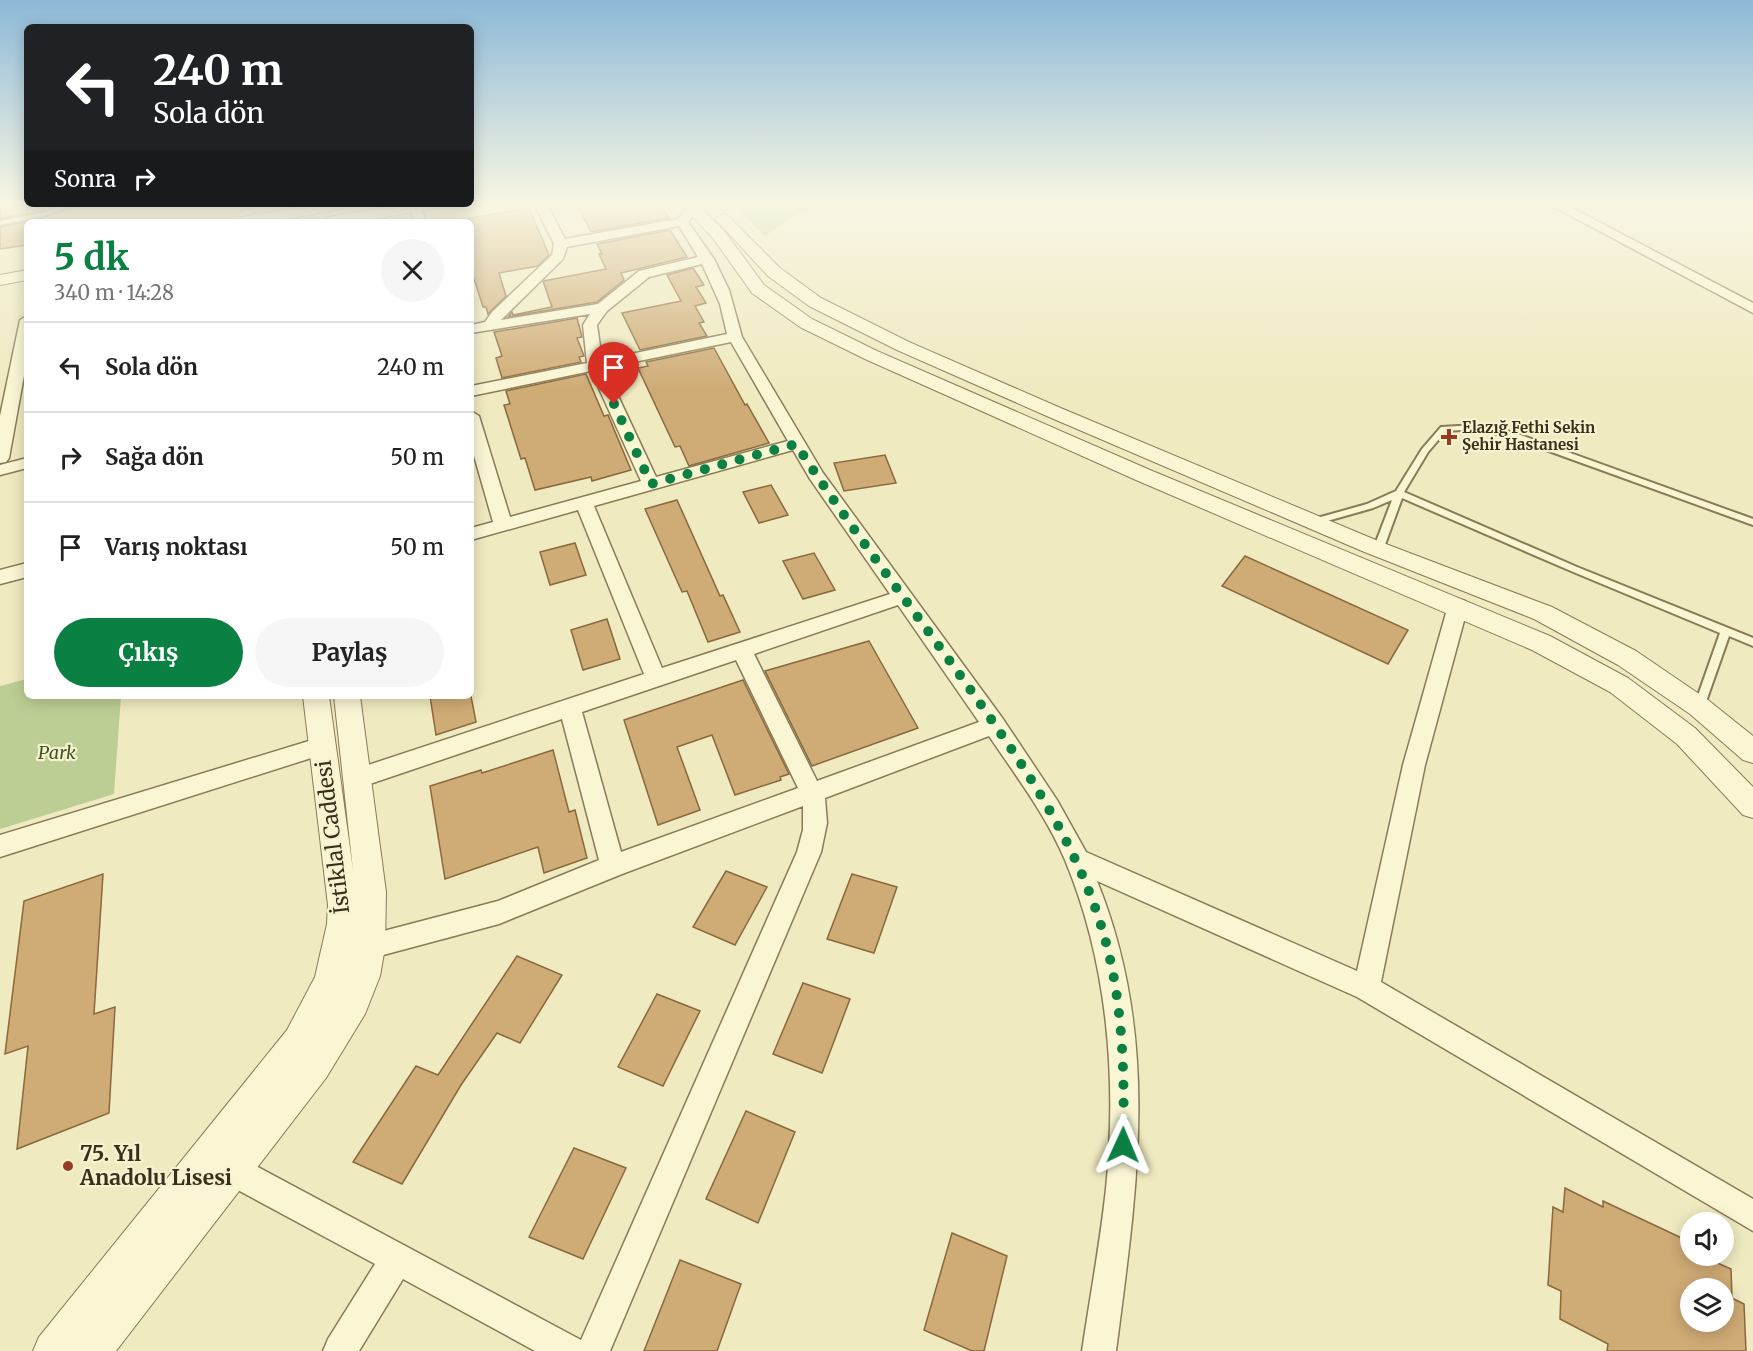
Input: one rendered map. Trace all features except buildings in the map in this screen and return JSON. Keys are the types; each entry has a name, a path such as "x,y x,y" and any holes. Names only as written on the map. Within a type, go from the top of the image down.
{"street":[{"path":"490,326 497,315 552,264"},
{"path":"651,484 595,364 589,332 592,319 602,308 650,271 683,264"},
{"path":"710,264 726,297 735,337 796,444 995,725 1059,823 1077,860 1099,918 1116,988 1125,1075 1123,1168 1099,1351"},
{"path":"740,264 758,289 806,323 871,355 1143,475 1458,606 1541,643 1618,685 1686,736 1753,806"},
{"path":"764,264 815,302 914,351 1378,550 1543,613 1627,658 1699,707 1753,752"},
{"path":"1668,264 1753,309"},
{"path":"0,280 24,276"},
{"path":"474,329 602,308"},
{"path":"474,389 735,337"},
{"path":"0,458 24,343"},
{"path":"474,426 503,525"},
{"path":"474,533 796,444"},
{"path":"0,470 24,464"},
{"path":"585,502 656,679"},
{"path":"0,577 24,571"},
{"path":"358,778 904,596"},
{"path":"1366,988 1414,765 1458,606"},
{"path":"592,1351 816,833 818,815 812,794 742,650"},
{"name":"İstiklal Caddesi","path":"91,1351 314,1066 353,1003 364,976 344,927 316,699"},
{"name":"İstiklal Caddesi","path":"52,1351 299,1042 331,983 354,950 372,892 347,699"},
{"path":"570,707 613,866"},
{"path":"354,950 499,912 613,866 995,725"},
{"path":"0,846 322,746"},
{"path":"1077,860 1366,988 1753,1216"},
{"path":"232,1170 569,1351"},
{"path":"340,1351 398,1259"}],"lane":[{"path":"1378,550 1399,493 1425,451 1444,429 1476,427 1512,435 1753,522"},
{"path":"1313,522 1370,506 1399,493 1753,642"},
{"path":"1699,707 1726,631"}],"green space":[{"name":"Park","path":"24,680 24,699 121,699 114,794 0,829 0,686"}],"place":[{"name":"Elazığ Fethi Sekin Şehir Hastanesi","path":"1449,437"},
{"name":"75. Yıl Anadolu Lisesi","path":"68,1166"}],"route":[{"path":"614,404 651,484 796,444 995,725 1059,823 1077,860 1099,918 1116,988 1125,1075 1123,1145"}]}
